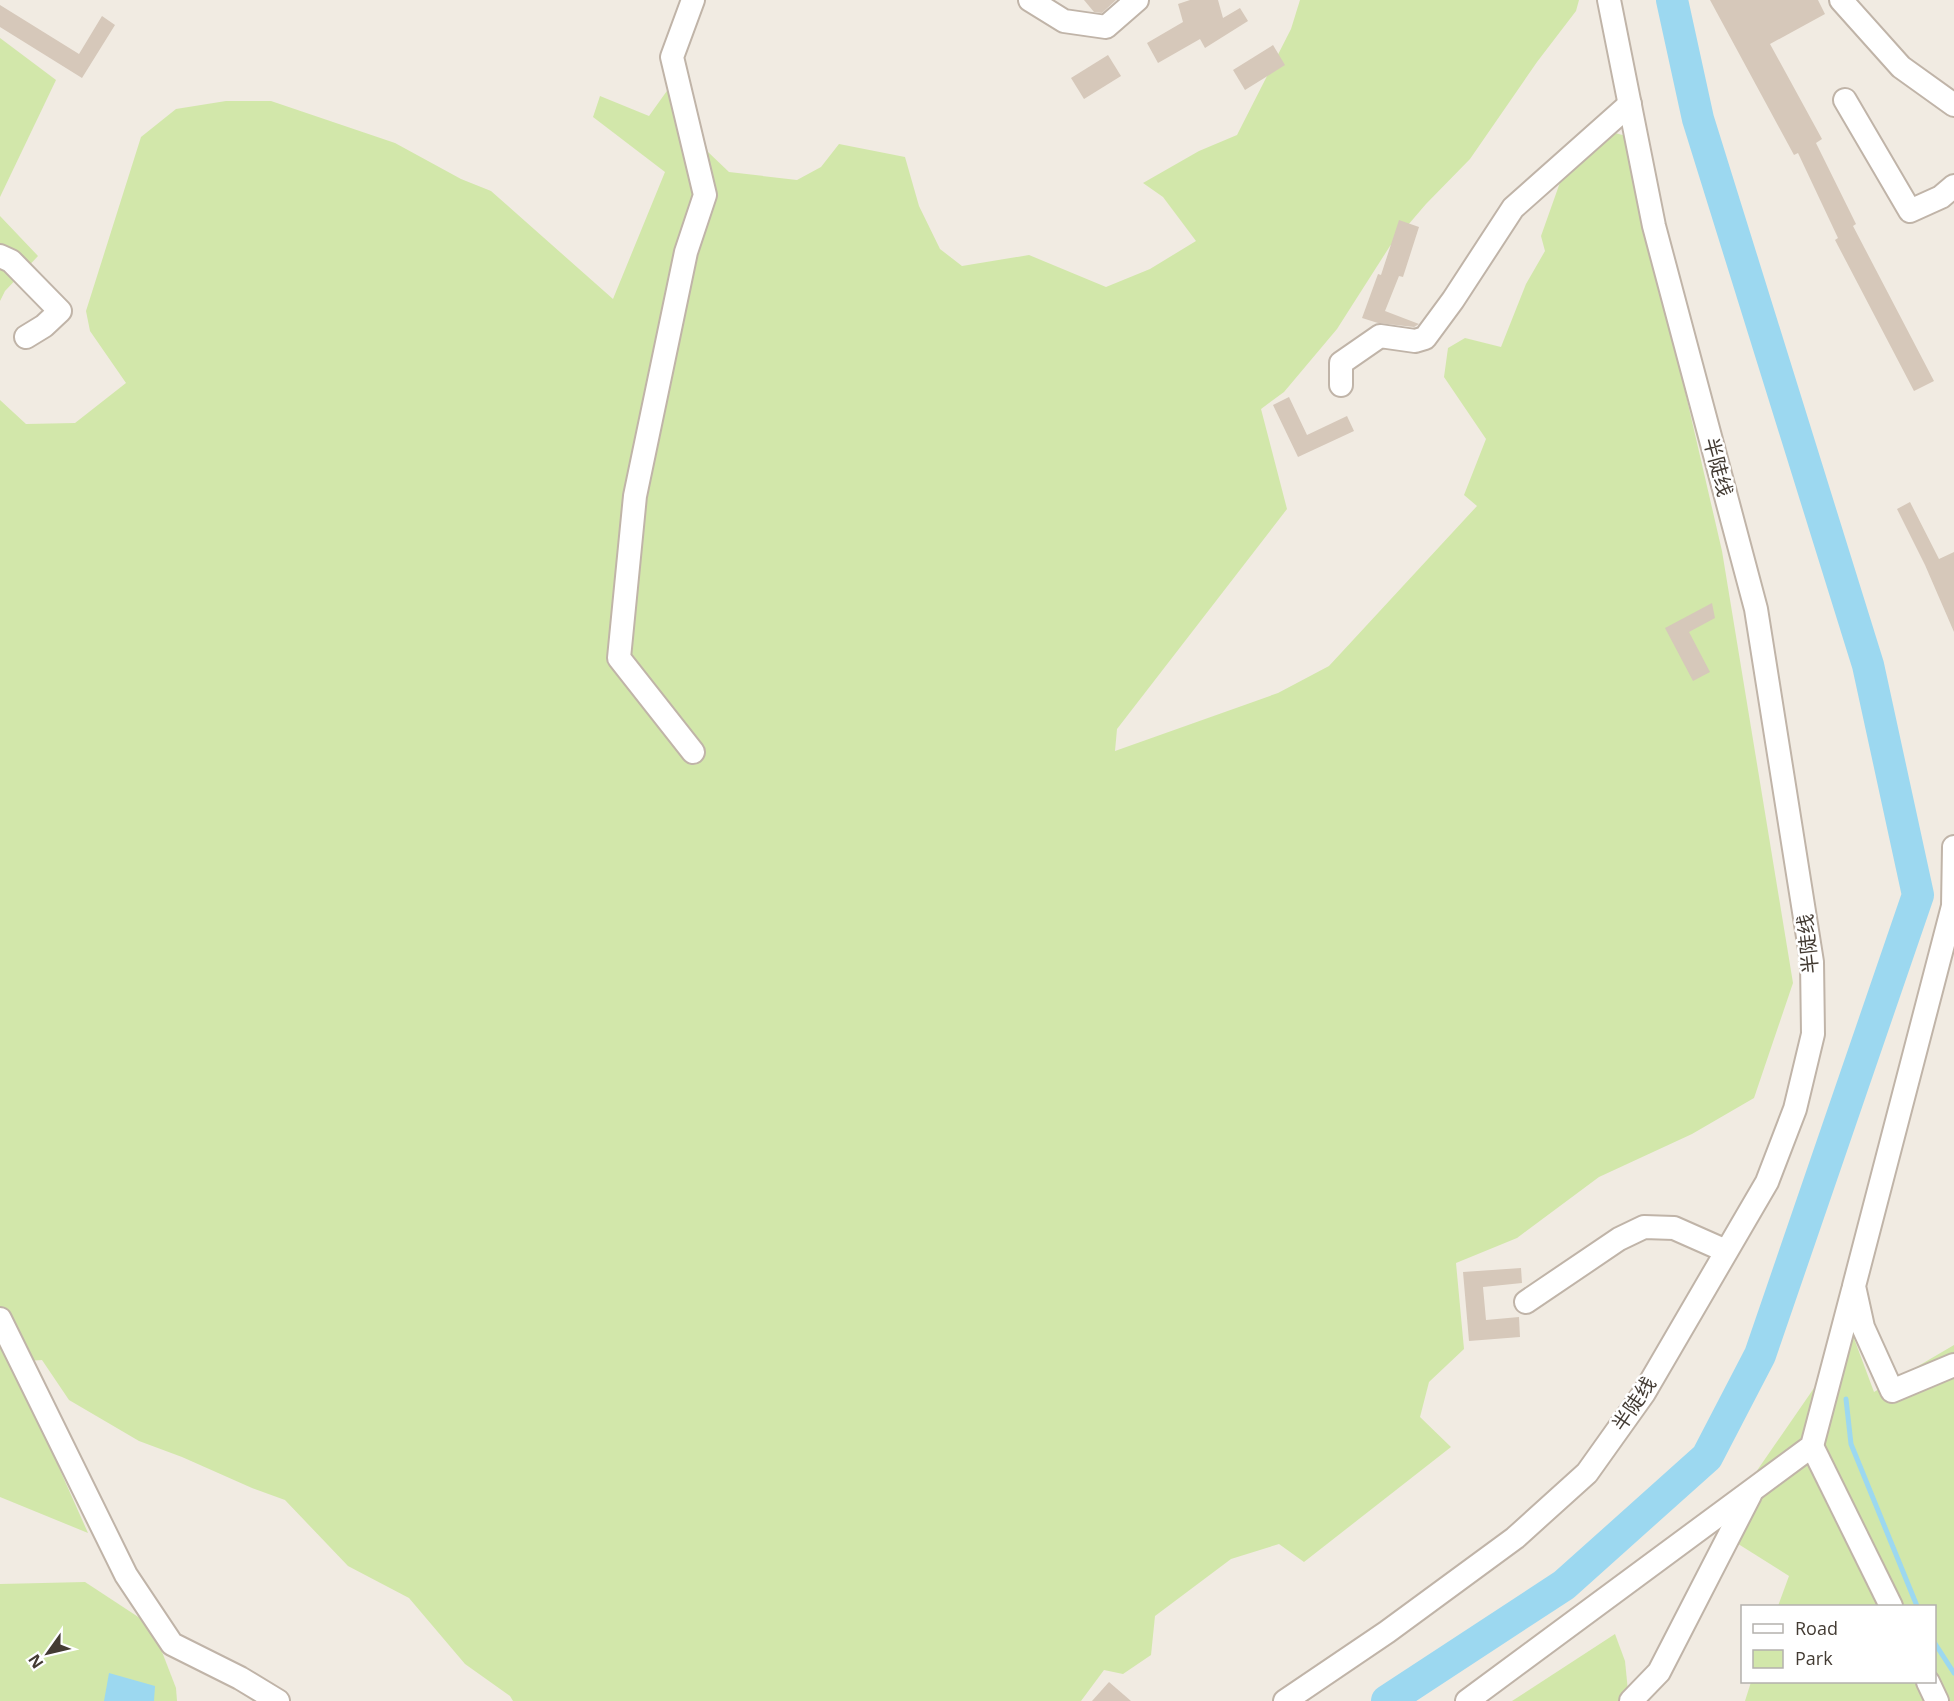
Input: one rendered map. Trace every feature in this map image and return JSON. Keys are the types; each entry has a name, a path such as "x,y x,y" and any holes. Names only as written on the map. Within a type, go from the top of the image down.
{"street":[{"path":"693,0 672,57 705,195 686,252 635,496 619,658 693,752"},
{"path":"1030,0 1064,21 1106,27 1137,0"},
{"name":"半陡线","path":"1285,1701 1388,1632 1515,1538 1587,1473 1644,1393 1767,1182 1795,1109 1813,1034 1812,962 1756,609 1654,226 1609,0"},
{"path":"1841,0 1901,67 1954,105"},
{"path":"1845,100 1910,212 1941,196 1954,186"},
{"path":"1341,386 1341,363 1380,336 1415,341 1425,338 1453,300 1513,208 1630,104"},
{"path":"0,256 11,261 60,311 44,326 26,337"},
{"path":"1467,1701 1812,1446 1953,906 1954,847"},
{"path":"1526,1302 1619,1239 1644,1227 1674,1228 1726,1251"},
{"path":"1854,1286 1863,1327 1892,1390 1954,1365"},
{"path":"0,1319 126,1575 172,1644 240,1678 278,1701"},
{"path":"1812,1446 1891,1605"},
{"path":"1631,1701 1659,1672 1752,1491"},
{"path":"1928,1683 1937,1701"}],"green space":[{"path":"1300,0 1579,0 1576,11 1537,62 1470,159 1426,204 1390,246 1337,329 1284,392 1261,409 1287,509 1117,729 1115,751 1278,693 1329,666 1477,506 1464,495 1486,439 1444,377 1448,348 1465,338 1501,347 1526,284 1545,251 1541,236 1563,174 1601,129 1626,136 1722,551 1793,983 1754,1098 1692,1134 1599,1177 1517,1238 1456,1263 1464,1349 1429,1382 1420,1417 1451,1447 1304,1562 1279,1544 1231,1559 1155,1616 1151,1655 1123,1674 1104,1670 1081,1701 513,1701 510,1696 465,1664 409,1598 348,1566 285,1500 139,1441 69,1400 42,1360 12,1362 88,1533 0,1497 0,400 26,424 75,423 126,383 90,331 86,311 141,137 176,109 226,101 271,101 395,143 461,179 491,191 613,299 665,172 593,117 600,96 649,116 669,88 700,126 708,152 729,172 797,180 821,167 839,144 905,157 919,206 940,249 962,266 1029,255 1106,287 1150,269 1196,241 1163,197 1143,183 1199,151 1237,135 1291,29"},
{"path":"0,38 56,80 0,197"},
{"path":"0,216 38,256 5,291 0,301"},
{"path":"1852,1333 1874,1392 1954,1345 1954,1701 1745,1701 1751,1683 1936,1683 1936,1605 1778,1605 1789,1576 1716,1530"},
{"path":"85,1582 152,1626 176,1688 177,1701 0,1701 0,1584"},
{"path":"1615,1634 1625,1661 1629,1701 1512,1701"}],"water":[{"path":"109,1673 155,1686 154,1701 104,1701"}],"building":[{"path":"1084,0 1116,0 1102,13 1094,12"},
{"path":"1190,0 1218,0 1223,18 1240,8 1248,21 1205,48 1200,39 1158,63 1147,43 1183,22 1178,4"},
{"path":"1710,0 1818,0 1825,14 1770,44 1822,139 1816,143 1856,224 1853,226 1934,381 1914,391 1835,240 1838,238 1798,153 1794,155"},
{"path":"0,5 79,54 102,16 115,25 82,78 0,27"},
{"path":"1273,45 1285,65 1245,90 1233,70"},
{"path":"1108,55 1121,76 1084,99 1071,78"},
{"path":"1399,220 1419,227 1403,277 1399,276 1385,311 1419,324 1414,327 1378,323 1362,318 1378,274 1381,275"},
{"path":"1289,397 1307,435 1347,416 1354,431 1298,457 1273,405"},
{"path":"1910,502 1939,559 1954,552 1954,632 1925,565 1897,509"},
{"path":"1712,603 1715,618 1689,632 1710,672 1693,681 1665,628"},
{"path":"1521,1268 1522,1283 1483,1287 1486,1320 1519,1317 1520,1337 1469,1341 1463,1272"},
{"path":"1109,1682 1131,1701 1092,1701"}],"waterway":[{"path":"1387,1701 1564,1585 1707,1457 1760,1355 1918,895 1868,665 1698,119 1672,0"},
{"path":"1846,1399 1851,1444 1917,1605"},
{"path":"1936,1645 1954,1673"}]}
